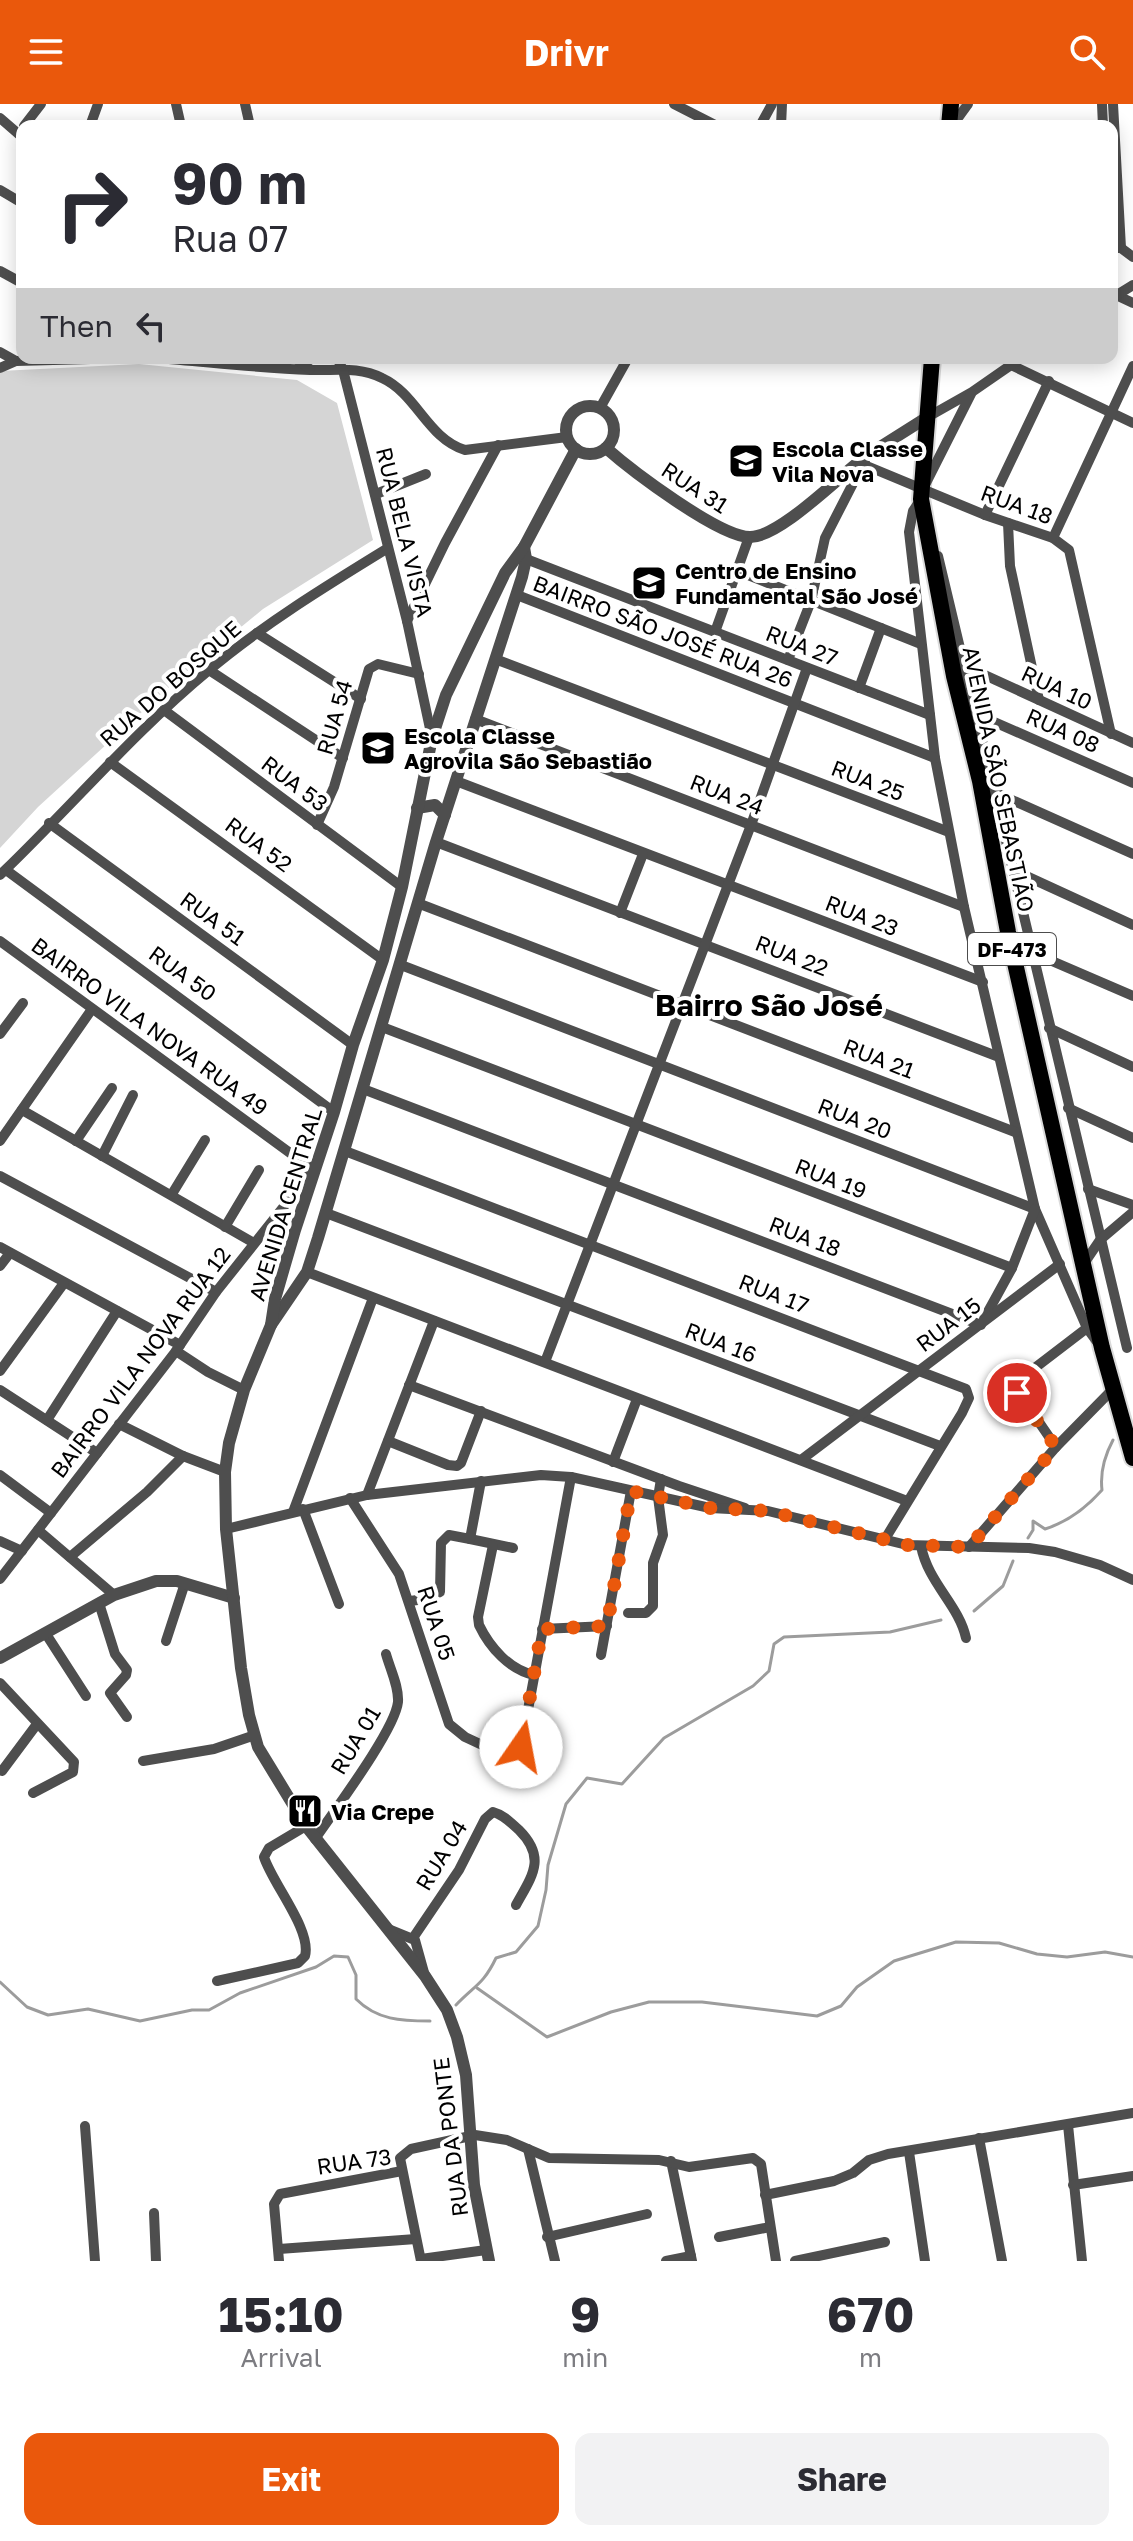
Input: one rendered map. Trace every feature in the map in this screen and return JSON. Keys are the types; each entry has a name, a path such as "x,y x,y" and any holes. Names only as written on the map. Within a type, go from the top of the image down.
{"main road":[{"name":"AVENIDA SÃO SEBASTIÃO","path":"931,364 922,492 954,676 980,781 1011,944 1083,1265 1102,1348 1133,1458"}],"street":[{"path":"674,104 705,120"},
{"path":"955,120 968,104"},
{"path":"0,352 16,361"},
{"path":"0,368 16,361"},
{"path":"234,364 361,370 394,384 437,433 455,446 471,450 567,437"},
{"path":"302,364 311,370"},
{"name":"RUA BELA VISTA","path":"340,364 376,494 434,732"},
{"path":"600,408 625,364"},
{"path":"715,632 749,537 772,531 865,459 1012,364"},
{"path":"1021,364 1133,423"},
{"path":"1053,538 1133,366"},
{"path":"985,515 1049,381"},
{"path":"922,492 972,392"},
{"path":"588,406 600,408 613,425 613,437 606,448 591,454 576,449 567,437 567,422 577,409 588,406"},
{"path":"948,406 958,418"},
{"path":"407,621 498,445"},
{"name":"RUA 31","path":"606,448 714,524 730,533 749,537"},
{"name":"AVENIDA CENTRAL","path":"271,1325 307,1272 420,904 436,842 517,595 525,553 576,449"},
{"path":"788,660 811,601 825,538 865,459"},
{"name":"RUA 18","path":"865,459 922,492 1053,538 1065,546 1072,559 1111,734"},
{"path":"376,494 426,474"},
{"name":"AVENIDA SÃO SEBASTIÃO","path":"922,492 913,511 909,532 935,758 964,907 1035,1209 1087,1328 1102,1348"},
{"path":"1008,523 1010,566 1039,700"},
{"name":"RUA DO BOSQUE","path":"3,872 110,762 209,670 296,604 388,548"},
{"path":"932,549 940,561 1127,1348"},
{"name":"AVENIDA CENTRAL","path":"271,1325 271,1314 312,1169 334,1112 353,1045 383,960 402,887 434,732 452,680 473,634 505,573 525,553"},
{"name":"RUA 27","path":"525,553 715,632 930,715"},
{"path":"738,571 921,644"},
{"name":"BAIRRO SÃO JOSÉ RUA 26","path":"517,595 935,758"},
{"path":"859,688 881,628"},
{"path":"257,633 361,699"},
{"name":"RUA 25","path":"495,659 949,832"},
{"name":"RUA 54","path":"317,825 334,787 367,671 373,665 382,664 419,674"},
{"name":"RUA 10","path":"965,666 1133,743"},
{"path":"545,1362 751,825 807,668"},
{"path":"209,670 343,758"},
{"name":"RUA 53","path":"164,710 402,887"},
{"name":"RUA 08","path":"976,714 1133,783"},
{"name":"RUA 24","path":"475,719 964,907"},
{"name":"RUA 52","path":"110,762 383,960"},
{"name":"RUA 23","path":"456,781 983,982"},
{"path":"420,792 434,801 450,801"},
{"path":"994,792 1133,854"},
{"path":"417,808 435,805 445,815"},
{"name":"RUA 51","path":"49,823 353,1045"},
{"name":"RUA 22","path":"436,842 999,1057"},
{"path":"620,913 643,854"},
{"path":"1013,870 1133,925"},
{"name":"RUA 50","path":"3,872 334,1112"},
{"name":"RUA 21","path":"420,904 1015,1132"},
{"name":"BAIRRO VILA NOVA RUA 49","path":"0,941 312,1169"},
{"path":"1031,952 1133,996"},
{"name":"RUA 20","path":"401,965 1035,1209"},
{"path":"1,1032 23,1003"},
{"path":"0,1141 92,1009"},
{"name":"RUA 19","path":"382,1027 1012,1268"},
{"path":"1049,1028 1133,1067"},
{"path":"76,1141 112,1088"},
{"name":"RUA 18","path":"363,1089 981,1325"},
{"path":"102,1156 133,1095"},
{"path":"1068,1108 1133,1138"},
{"path":"22,1110 254,1243"},
{"path":"172,1194 205,1140"},
{"name":"RUA 17","path":"345,1151 966,1389 970,1395 962,1413 940,1446"},
{"name":"BAIRRO VILA NOVA RUA 12","path":"0,1579 312,1169"},
{"path":"225,1227 259,1170"},
{"path":"0,1176 216,1292"},
{"path":"1088,1189 1133,1205"},
{"path":"981,1325 1012,1268 1035,1209"},
{"path":"1083,1265 1100,1240 1133,1212"},
{"name":"RUA 16","path":"326,1213 940,1446"},
{"path":"295,1230 318,1238"},
{"path":"0,1266 5,1250 117,1311 178,1348 208,1372 244,1390"},
{"name":"RUA 15","path":"801,1460 1060,1264"},
{"path":"307,1272 907,1501"},
{"path":"0,1371 64,1283"},
{"path":"339,1604 298,1510 373,1298"},
{"path":"47,1420 117,1311"},
{"path":"367,1495 434,1321"},
{"path":"271,1325 244,1390 229,1443 225,1472 226,1529 367,1495 522,1476 571,1477 719,1510 768,1511 921,1546 1029,1548 1055,1552 1100,1565 1133,1580"},
{"path":"1056,1447 1015,1387 1019,1380 1087,1328"},
{"path":"409,1385 747,1509"},
{"path":"969,1547 1056,1447 1113,1389"},
{"path":"0,1390 97,1453"},
{"path":"613,1462 637,1399"},
{"path":"388,1441 457,1466 464,1456 481,1411"},
{"path":"119,1424 183,1456 225,1472"},
{"path":"885,1539 940,1446"},
{"path":"70,1557 147,1492 183,1456"},
{"path":"0,1475 51,1513"},
{"path":"493,1545 479,1625 511,1666 534,1675 571,1477"},
{"path":"628,1613 646,1613 653,1606 653,1563 663,1535 658,1497 661,1479"},
{"path":"470,1539 481,1481"},
{"path":"601,1655 631,1491"},
{"name":"RUA 05","path":"350,1498 399,1574 449,1724 458,1733 508,1757 517,1753 523,1737 534,1675"},
{"name":"RUA DA PONTE","path":"226,1529 241,1668 255,1735 273,1775 315,1839 425,1976 447,2010 457,2037 466,2075 474,2185 487,2256"},
{"path":"38,1530 114,1595"},
{"path":"410,1601 425,1599 441,1591 440,1548 445,1537 453,1535 513,1548"},
{"path":"0,1541 22,1551"},
{"path":"921,1546 926,1567 961,1623 966,1638"},
{"path":"0,1658 114,1595 162,1580 185,1583 234,1598"},
{"path":"166,1641 185,1583"},
{"path":"99,1603 115,1654 125,1667 126,1675 110,1693 127,1717"},
{"path":"542,1629 607,1626"},
{"path":"46,1634 86,1696"},
{"name":"RUA 01","path":"315,1839 385,1734 397,1709 397,1688 386,1654"},
{"path":"0,1683 68,1753 75,1766 72,1773 33,1793"},
{"path":"2,1771 37,1724"},
{"path":"143,1761 214,1749 255,1735"},
{"name":"RUA 04","path":"413,1938 459,1870 485,1819 493,1812 501,1815 526,1837 536,1859 534,1873 516,1905"},
{"path":"217,1981 298,1963 307,1953 305,1942 264,1857 269,1848 306,1826"},
{"path":"388,1929 413,1938 420,1948 425,1976"},
{"path":"765,2195 834,2181 853,2173 869,2160 888,2154 1133,2113"},
{"path":"1068,2125 1082,2261"},
{"path":"85,2126 95,2261"},
{"path":"402,2171 400,2158 411,2149 469,2136 495,2137 549,2158 671,2161 689,2167 747,2158 758,2160 776,2261"},
{"path":"979,2138 1002,2261"},
{"path":"528,2149 555,2261"},
{"path":"909,2152 925,2261"},
{"path":"666,2261 691,2258 671,2161"},
{"name":"RUA 73","path":"279,2255 274,2204 280,2194 402,2171 421,2260"},
{"path":"1073,2185 1133,2176"},
{"path":"154,2213 156,2261"},
{"path":"547,2237 647,2214"},
{"path":"719,2237 770,2227"},
{"path":"279,2255 416,2239"},
{"path":"795,2261 885,2242"},
{"path":"421,2260 487,2256"}],"shaded area":[{"path":"139,364 297,380 337,403 373,540 263,609 178,679 38,807 0,848 0,371"}],"waterway":[{"path":"1028,1538 1033,1530 1033,1521 1045,1529 1053,1526 1076,1513 1102,1490 1104,1464 1113,1440"},
{"path":"974,1611 1003,1586 1013,1561"},
{"path":"456,2005 483,1979 496,1958 516,1952 538,1926 548,1865 566,1804 587,1778 622,1784 664,1738 753,1686 769,1671 774,1644 784,1637 890,1632 941,1620"},
{"path":"477,1988 547,2037 611,2012 649,2002 702,2002 817,2016 841,2006 857,1987 894,1961 956,1942 999,1943 1037,1954 1067,1957 1105,1952 1133,1957"},
{"path":"0,1982 27,2007 48,2015 88,2009 140,2021 192,2010 209,2010 240,1993 316,1967 334,1956 348,1957 356,1975 356,1999 364,2006 390,2018 430,2021"}],"place":[{"name":"Escola Classe Vila Nova","path":"746,461"},
{"name":"Centro de Ensino Fundamental São José","path":"649,583"},
{"name":"Escola Classe Agrovila São Sebastião","path":"378,748"},
{"name":"Via Crepe","path":"305,1811"}],"district":[{"name":"Bairro São José","path":"769,1005"}],"route":[{"path":"521,1747 542,1629 607,1626 631,1491 729,1511 768,1511 907,1545 969,1547 1056,1447 1017,1393"}]}
